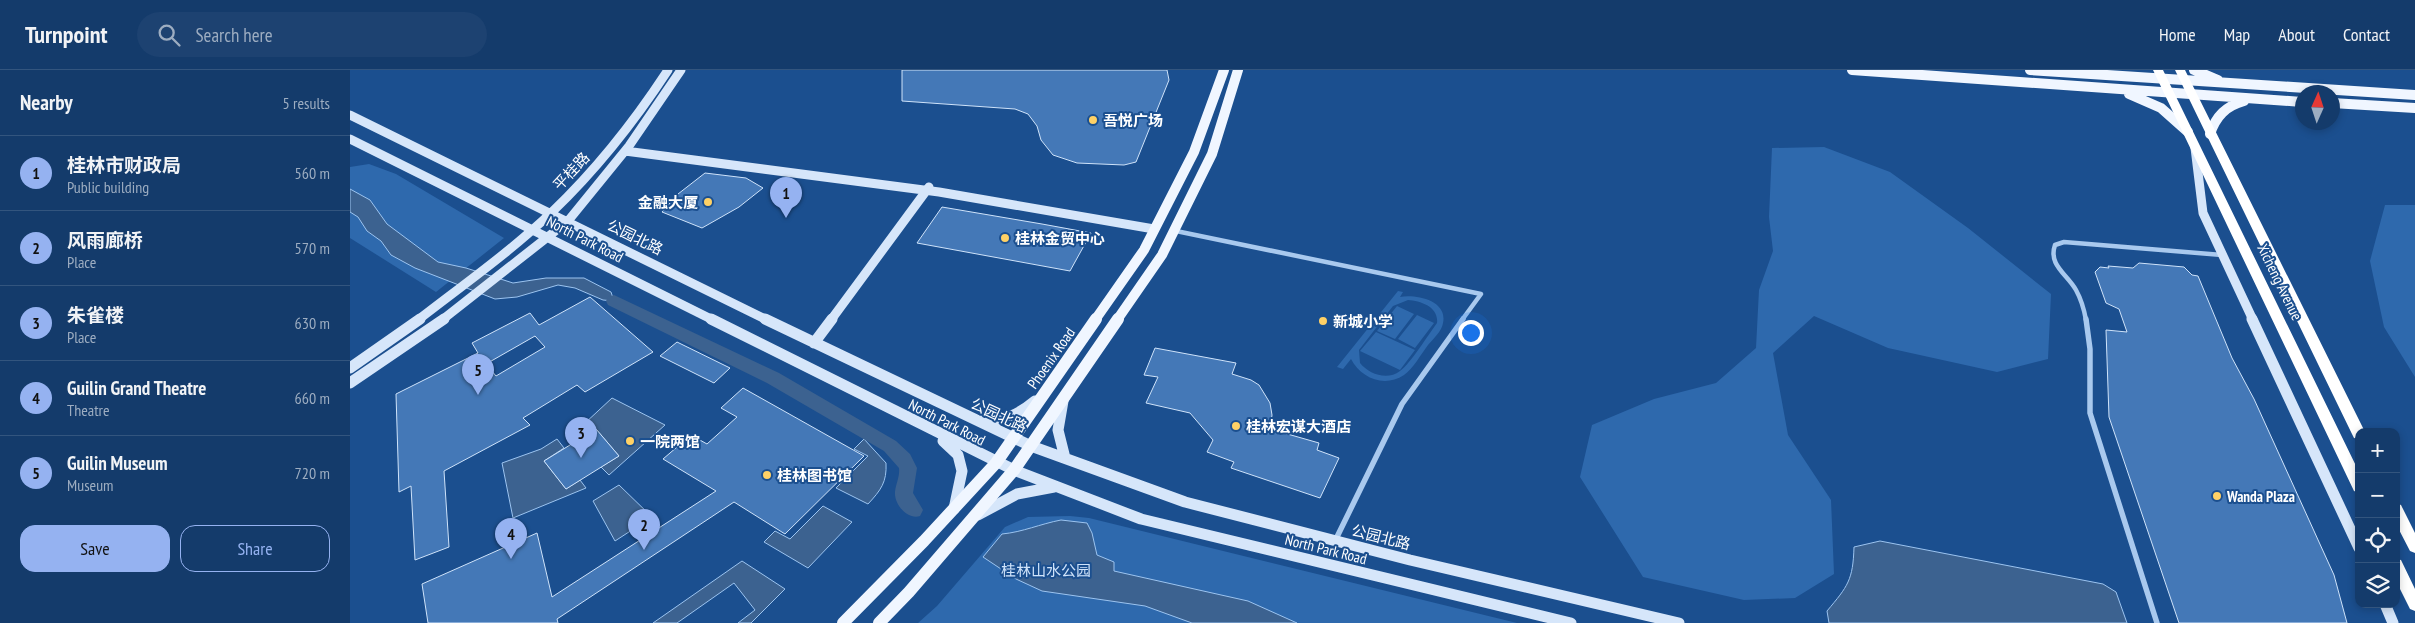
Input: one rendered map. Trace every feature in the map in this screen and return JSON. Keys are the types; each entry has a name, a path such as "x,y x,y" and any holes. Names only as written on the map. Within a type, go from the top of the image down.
{"highway":[{"name":"Xicheng Avenue","path":"2180,70 2190,94 2356,428"},
{"name":"Xicheng Avenue","path":"2160,74 2355,479"},
{"path":"2400,517 2415,547"},
{"path":"2400,573 2415,604"}],"main road":[{"name":"平桂路","path":"350,368 378,350 504,254 551,213 597,165 643,110 668,70"},
{"name":"平桂路","path":"350,383 401,350 568,221 627,148 681,70"},
{"name":"Phoenix Road","path":"843,623 996,463 1144,250 1194,152 1224,70"},
{"path":"879,623 909,592 1014,470 1162,255 1176,231 1212,154 1238,70"},
{"path":"1852,70 2295,102"},
{"path":"2030,70 2097,75 2160,74 2186,82 2415,96"},
{"path":"2097,75 2117,70"},
{"path":"2194,70 2234,84"},
{"path":"2103,87 2142,98 2161,108 2188,132"},
{"path":"2210,134 2214,120 2222,110 2232,104 2250,99"},
{"path":"2340,104 2415,108"},
{"name":"公园北路","path":"350,115 812,342 1031,446 1185,502 1336,541 1680,623"},
{"name":"North Park Road","path":"350,139 996,463 1141,519 1570,623"},
{"path":"2194,145 2204,213 2237,288 2250,311 2355,539"},
{"path":"627,148 926,187 1155,227"},
{"path":"812,342 926,187"},
{"path":"976,421 992,422 1012,418 1045,392"},
{"path":"1064,398 1058,423 1058,439 1065,458"},
{"path":"934,432 958,454 962,471 954,509"},
{"path":"972,518 1018,494 1056,486"},
{"path":"2386,608 2393,623"}],"street":[{"path":"1176,231 1480,294 1402,404 1336,541"},
{"path":"2157,623 2090,413 2090,369 2086,320 2081,300 2074,286 2054,263 2053,253 2057,244 2064,242 2222,255"}],"green space":[{"path":"1824,147 1890,172 1968,228 2051,294 2048,359 1997,372 1888,348 1814,316 1773,353 1788,435 1831,500 1834,574 1795,598 1744,600 1643,577 1580,477 1592,425 1654,399 1716,383 1756,348 1759,290 1773,251 1769,217 1772,148"},
{"path":"369,164 396,174 504,238 436,292 350,238 350,167"},
{"path":"2385,205 2415,205 2415,377 2384,327 2370,261"},
{"path":"1398,291 1403,292 1400,297 1406,296 1429,300 1440,309 1443,315 1441,329 1414,365 1404,375 1389,381 1374,379 1355,366 1351,359 1343,369 1337,367","holes":["1408,300 1423,303 1432,309 1437,317 1437,323 1400,371 1390,376 1384,376 1368,370 1360,363 1359,350 1393,306"]},
{"path":"1397,306 1414,314 1395,339 1377,331"},
{"path":"1417,315 1434,323 1415,348 1398,339"},
{"path":"1376,332 1415,350 1400,370 1360,351"},
{"name":"桂林山水公园","path":"1070,516 1089,518 1517,623 918,623 937,606 1005,527 1028,517"}],"shaded area":[{"path":"350,189 370,200 387,224 438,262 466,268 513,283 546,278 584,278 611,292 614,301 603,300 575,288 558,285 517,297 495,299 415,268 391,255 381,241 367,231 358,217 350,212"},
{"path":"612,398 665,425 609,475 601,467 619,456 596,429 577,440 569,432 584,424"},
{"path":"557,439 564,448 544,461 566,489 580,480 586,488 513,518 502,463 541,449"},
{"path":"864,439 886,463 884,481 868,504 836,488 868,456 854,449"},
{"path":"619,485 652,517 615,541 593,501"},
{"path":"823,506 852,522 808,568 764,542 775,531 790,539"},
{"path":"1061,520 1087,523 1092,533 1097,555 1114,562 1114,571 1248,601 1297,623 1192,623 1145,606 1042,591 1016,579 983,557 1002,534 1017,532"},
{"path":"1880,541 2103,584 2116,592 2127,623 1829,623 1827,611 1845,588 1851,575 1854,547"},
{"path":"742,561 785,589 751,623 738,623 755,610 734,583 677,623 653,623"}],"building":[{"name":"吾悦广场","path":"902,70 1167,70 1169,80 1136,162 1124,165 1077,163 1053,155 1041,140 1037,126 1028,114 1015,109 902,101"},
{"name":"金融大厦","path":"705,173 746,178 763,188 739,207 702,228 662,212 678,194"},
{"name":"桂林金贸中心","path":"942,207 1091,233 1070,271 917,243"},
{"name":"Wanda Plaza","path":"2139,263 2184,267 2192,275 2198,276 2232,358 2254,399 2334,575 2347,623 2179,623 2109,417 2106,330 2127,332 2119,309 2106,303 2095,272 2100,267 2133,268"},
{"path":"590,297 653,352 585,392 577,385 523,418 530,425 444,471 449,547 415,560 411,486 399,492 396,394 478,353 472,343 530,313 539,325","holes":["535,336 545,347 496,376 486,364"]},
{"path":"677,342 730,368 714,383 660,356"},
{"name":"桂林宏谋大酒店","path":"1155,348 1236,363 1232,374 1251,380 1259,385 1270,403 1272,415 1270,429 1319,443 1317,450 1339,458 1320,498 1231,468 1234,462 1207,452 1213,440 1190,413 1146,403 1158,377 1144,375"},
{"path":"743,388 864,456 785,534 734,502 557,619 558,623 428,623 422,584 537,533 552,597 716,491 663,459 691,435 707,444 737,417 721,408"},
{"path":"596,429 619,456 566,489 544,461"}],"waterway":[{"path":"614,301 773,378 890,446 907,463 909,473 904,495 914,510"}],"place":[{"name":"吾悦广场","path":"1093,120"},
{"name":"金融大厦","path":"708,202"},
{"name":"桂林市财政局","path":"786,218"},
{"name":"桂林金贸中心","path":"1005,238"},
{"name":"新城小学","path":"1323,321"},
{"name":"Guilin Museum","path":"478,395"},
{"name":"桂林宏谋大酒店","path":"1236,426"},
{"name":"一院两馆","path":"630,441"},
{"name":"朱雀楼","path":"581,458"},
{"name":"桂林图书馆","path":"767,475"},
{"name":"Wanda Plaza","path":"2217,496"},
{"name":"风雨廊桥","path":"644,550"},
{"name":"Guilin Grand Theatre","path":"511,559"}]}
